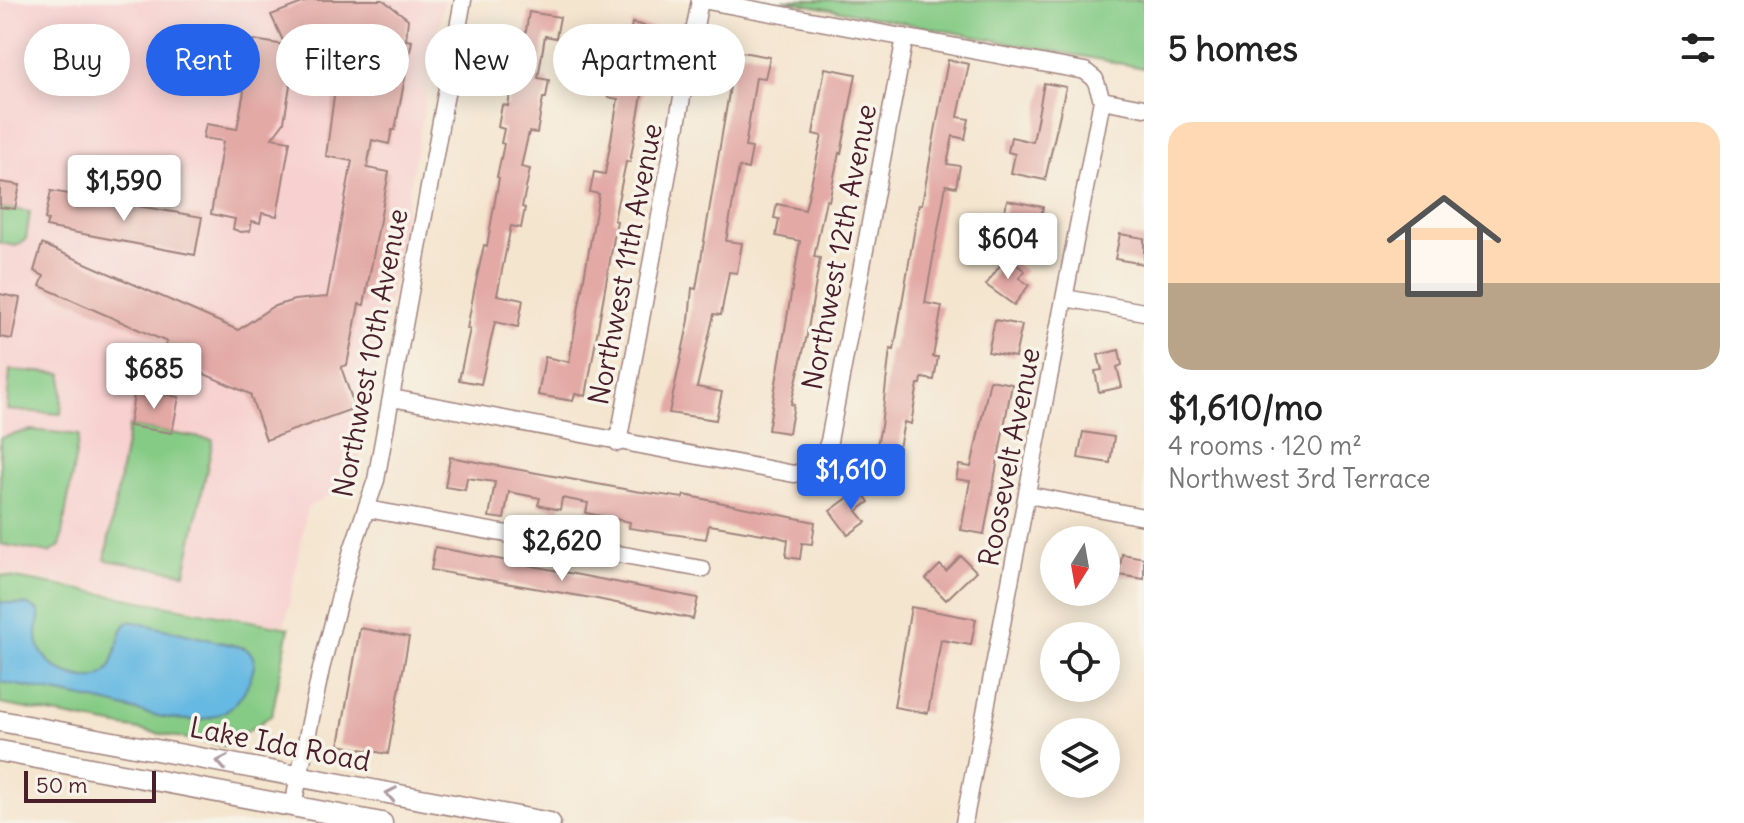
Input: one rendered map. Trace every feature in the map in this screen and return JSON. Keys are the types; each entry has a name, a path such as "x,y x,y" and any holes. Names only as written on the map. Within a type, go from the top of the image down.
{"street":[{"name":"Northwest 10th Avenue","path":"293,806 321,669 352,550 376,480 463,0"},
{"path":"701,0 1085,71 1095,79 1102,100 1144,108"},
{"name":"Northwest 11th Avenue","path":"618,443 701,0"},
{"name":"Northwest 12th Avenue","path":"618,443 794,474 817,464 825,454 905,37"},
{"name":"Roosevelt Avenue","path":"964,823 1102,100"},
{"path":"1065,298 1144,312"},
{"path":"392,398 618,443"},
{"path":"1028,495 1144,517"},
{"path":"367,509 702,569"},
{"name":"Lake Ida Road","path":"0,721 550,823"},
{"name":"Lake Ida Road","path":"0,751 382,823"}],"shaded area":[{"path":"0,0 444,0 440,24 425,24 426,96 361,453 353,481 307,508 285,625 0,572"}],"green space":[{"path":"782,0 1144,0 1144,68"},
{"path":"0,207 30,212 26,239 16,246 0,243"},
{"path":"10,370 63,374 61,414 7,410"},
{"path":"129,426 213,440 185,573 105,560"},
{"path":"31,430 79,435 60,546 49,553 0,544 0,438"},
{"path":"0,575 289,628 272,715 225,746 0,704"}],"water":[{"path":"0,602 28,605 39,611 37,635 43,655 53,665 72,675 89,678 101,675 109,668 124,627 130,621 245,648 253,656 253,670 246,689 232,706 199,720 158,716 0,682"}],"building":[{"path":"310,0 383,0 408,19 408,24 276,26 271,15"},
{"path":"529,12 560,17 559,24 553,24 553,37 545,36 538,78 549,80 546,98 543,98 537,133 529,132 521,167 530,169 522,207 525,208 521,228 511,226 497,295 523,300 518,327 495,322 481,384 459,380 474,291 484,245 487,246 499,178 504,144 501,143 504,129 498,127 502,105 508,106 510,96 537,96 537,24 527,24"},
{"path":"260,41 276,44 276,96 288,96 284,122 272,138 290,141 277,216 262,213 260,223 252,221 250,231 241,232 233,229 235,219 211,214 223,141 203,138 206,124 237,129 243,96 260,96"},
{"path":"745,53 770,57 765,78 756,77 745,147 752,148 748,169 739,167 726,241 742,243 737,273 729,272 721,315 714,314 697,387 722,392 716,420 669,413 689,320 692,288 696,289 728,96 745,96"},
{"path":"948,60 969,64 958,117 969,119 965,139 953,136 947,164 960,166 956,187 946,185 925,303 942,306 933,357 938,357 934,380 922,378 921,384 918,384 911,424 904,422 894,474 872,469 881,426 890,349 894,350"},
{"path":"825,68 856,74 841,154 829,201 826,200 814,257 820,258 791,404 794,405 789,433 768,430 800,241 776,236 779,219 774,218 777,204 805,210 822,136 813,134"},
{"path":"1044,83 1066,87 1045,180 1011,173 1015,154 1008,152 1011,137 1033,142"},
{"path":"334,96 401,96 389,144 372,140 367,168 389,172 364,305 359,304 347,365 341,367 355,408 266,440 250,394 161,355 167,342 40,286 44,276 34,271 42,244 238,330 272,307 294,300 327,297 352,161 326,156"},
{"path":"642,96 630,162 626,162 614,220 617,221 586,396 575,394 573,401 538,395 545,357 569,362 599,194 590,192 594,172 605,174 618,99 608,97"},
{"path":"0,182 20,185 15,209 0,207"},
{"path":"51,191 202,217 195,255 46,227"},
{"path":"1007,200 1043,207 1037,239 1001,232"},
{"path":"1120,234 1144,238 1144,264 1115,259"},
{"path":"1006,257 1025,271 1019,278 1029,285 1014,305 986,285"},
{"path":"0,294 20,298 12,339 0,337"},
{"path":"995,320 1022,325 1015,357 988,352"},
{"path":"1119,350 1122,365 1117,367 1122,387 1099,392 1095,371 1102,370 1098,355"},
{"path":"990,380 1012,384 984,534 961,530 970,481 956,479 959,465 971,467"},
{"path":"135,389 179,397 172,433 129,426"},
{"path":"1083,432 1114,437 1110,463 1078,458"},
{"path":"450,457 635,491 683,498 684,495 815,522 812,544 802,543 800,559 786,557 788,540 775,536 709,525 706,539 629,528 630,522 586,513 588,503 562,498 560,510 538,505 540,498 509,492 504,519 489,517 495,482 467,478 465,490 445,487"},
{"path":"860,489 869,502 857,511 866,522 848,535 830,511"},
{"path":"435,547 698,598 693,619 431,570"},
{"path":"1122,554 1144,558 1144,579 1120,575"},
{"path":"961,556 976,571 946,600 926,579 940,565 946,571"},
{"path":"911,607 976,619 971,645 941,640 928,713 894,707"},
{"path":"360,628 409,637 388,754 339,745"}]}
